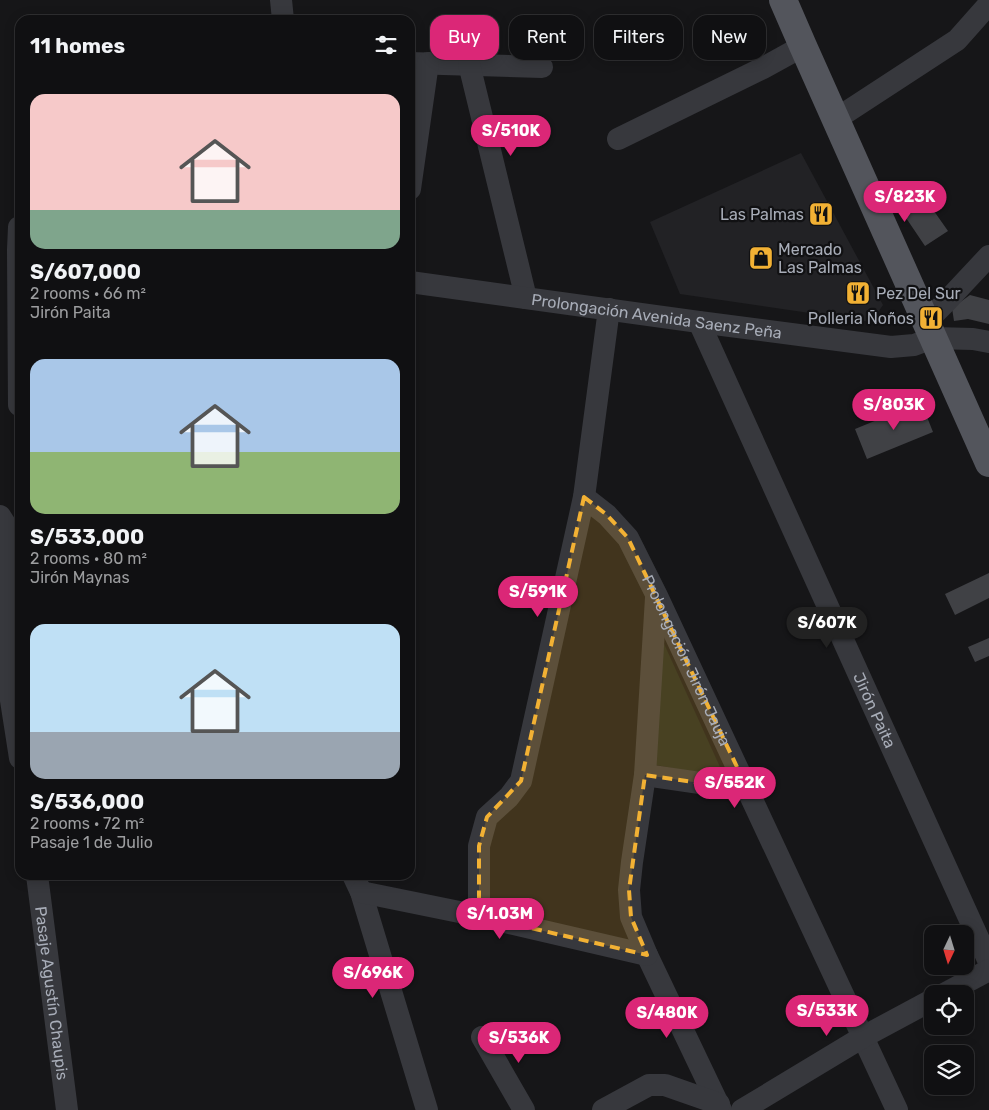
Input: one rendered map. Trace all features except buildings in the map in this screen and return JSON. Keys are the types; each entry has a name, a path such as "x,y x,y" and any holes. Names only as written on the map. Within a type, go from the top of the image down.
{"main road":[{"path":"783,0 989,463"}],"street":[{"path":"281,0 283,15"},
{"path":"836,119 957,40 989,4"},
{"path":"618,139 763,68 803,46"},
{"path":"415,119 419,63 542,66"},
{"path":"469,64 526,298"},
{"path":"989,256 946,303 929,330 989,342"},
{"name":"Prolongación Avenida Saenz Peña","path":"415,283 891,347 914,345 929,330"},
{"path":"479,916 479,846 487,817 509,797 520,781 584,497 609,309"},
{"name":"Jirón Paita","path":"699,322 989,962"},
{"name":"Prolongación Jirón Jauja","path":"584,497 607,514 628,538 657,596 897,1110"},
{"path":"0,516 7,527 10,693 15,726"},
{"path":"657,596 645,775 629,890 631,917 647,955 720,1107"},
{"path":"645,775 748,790"},
{"name":"Pasaje Agustín Chaupis","path":"38,880 68,1110"},
{"path":"357,884 479,916 647,955"},
{"path":"357,884 427,1110"},
{"path":"961,985 989,970"},
{"path":"742,1110 863,1037 924,1004"},
{"path":"482,1037 524,1110"},
{"path":"603,1110 649,1085 665,1085 720,1107"}],"highlighted area":[{"path":"584,497 607,515 628,538 748,790 645,775 629,890 631,917 647,955 479,916 479,846 487,817 521,781"}],"shaded area":[{"name":"Mercado Las Palmas","path":"801,153 883,305 871,322 680,294 650,222"},
{"path":"661,637 725,778 656,765"}],"place":[{"name":"Las Palmas","path":"821,214"},
{"name":"Mercado Las Palmas","path":"761,258"},
{"name":"Pez Del Sur","path":"858,293"},
{"name":"Polleria Ñoños","path":"931,318"}]}
